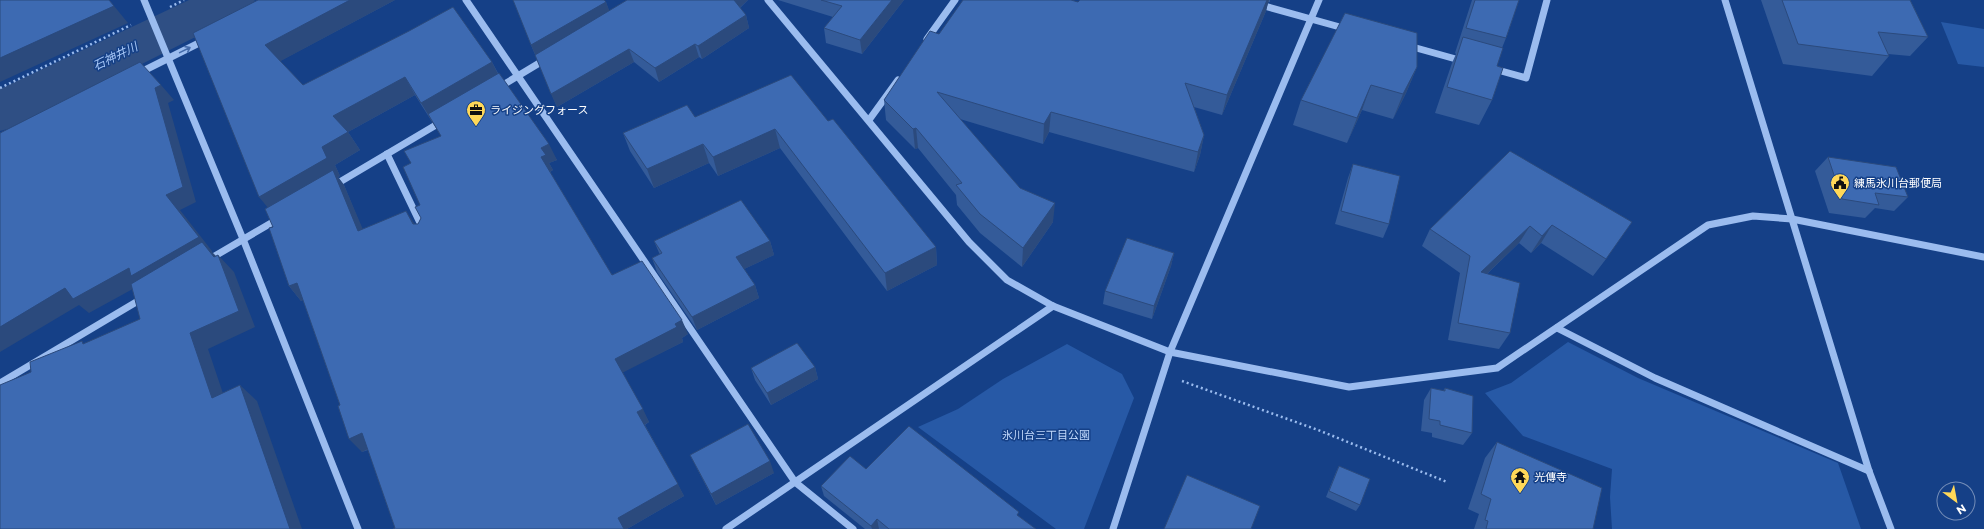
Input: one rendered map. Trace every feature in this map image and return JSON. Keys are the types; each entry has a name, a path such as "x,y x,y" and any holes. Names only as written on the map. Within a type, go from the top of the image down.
{"street":[{"path":"144,0 243,239 358,529"},
{"path":"466,0 795,482 853,529"},
{"path":"768,0 969,242 1007,280 1053,306 1170,352 1349,387 1497,368 1708,226 1753,216 1792,219 1984,257"},
{"path":"924,44 955,0"},
{"path":"1243,0 1350,30"},
{"path":"1113,529 1170,352 1319,0"},
{"path":"1488,67 1526,78 1547,0"},
{"path":"1725,0 1870,471 1891,529"},
{"path":"134,75 168,56 210,37"},
{"path":"1404,44 1473,63"},
{"path":"492,91 552,56"},
{"path":"869,120 901,76"},
{"path":"325,190 446,119"},
{"path":"386,154 426,235"},
{"path":"203,263 284,215"},
{"path":"0,383 150,294"},
{"path":"726,529 913,400 1053,306"},
{"path":"1557,328 1654,378 1870,471"}],"path":[{"path":"0,88 152,18 184,0"},
{"path":"1163,375 1202,387 1311,427 1448,482"}],"green space":[{"path":"1941,22 1984,29 1984,67 1958,64"},
{"path":"1568,342 1638,378 1838,463 1861,529 1612,529 1610,497 1612,469 1523,436 1485,393 1511,383"},
{"name":"氷川台三丁目公園","path":"1067,344 1122,374 1134,398 1084,529 1056,529 918,427 958,409 1003,379"}],"building":[{"path":"0,0 109,0 114,6 0,58"},
{"path":"258,0 350,0 265,45 303,85 453,7 492,62 421,103 405,77 333,116 348,132 322,147 327,158 259,197 193,33"},
{"path":"513,0 604,0 606,2 531,45"},
{"path":"627,0 734,0 746,15 698,46 695,44 655,68 629,49 551,94 535,55"},
{"path":"821,0 892,0 860,40 824,28 842,6"},
{"path":"963,0 1071,0 1078,2 1080,0 1267,0 1227,95 1185,83 1204,135 1198,152 1051,112 1044,124 937,92 1020,188 1055,203 1023,248 980,214 956,185 962,183 916,128 913,129 884,100 930,31 939,34"},
{"path":"1475,0 1519,0 1506,38 1466,28"},
{"path":"1782,0 1910,0 1928,37 1878,32 1889,56 1798,44"},
{"path":"1345,13 1417,33 1417,67 1403,94 1371,85 1357,118 1301,100"},
{"path":"1463,37 1503,48 1497,66 1503,68 1492,100 1447,87"},
{"path":"140,62 161,85 155,88 183,187 166,195 199,237 131,276 129,268 73,299 65,288 0,327 0,133"},
{"path":"499,73 549,144 541,148 546,155 541,157 612,275 642,261 682,320 675,324 677,327 615,359 643,409 637,412 678,484 618,518 624,529 393,529 395,528 362,433 349,439 338,406 340,405 297,283 289,286 269,228 273,227 265,209 333,170 358,231 406,211 413,224 418,224 421,218 415,207 420,205 403,167 411,163 404,151 441,136 428,114"},
{"path":"791,75 828,121 833,119 936,247 885,273 775,129 713,157 703,144 647,169 623,133 687,105 695,117"},
{"path":"1510,151 1632,222 1606,259 1552,225 1542,236 1530,226 1481,272 1520,283 1510,333 1458,323 1470,256 1430,229"},
{"path":"1828,157 1896,167 1908,197 1875,193 1879,205 1842,199"},
{"path":"1353,164 1400,176 1389,224 1341,211"},
{"path":"741,200 770,241 736,257 755,285 692,317 652,258 662,253 654,241"},
{"path":"1127,238 1174,253 1154,306 1105,291"},
{"path":"202,242 214,257 218,255 239,311 190,333 212,398 240,385 290,529 0,529 0,385 31,372 30,362 82,341 83,344 140,319 131,284"},
{"path":"797,343 815,367 767,393 751,368"},
{"path":"1431,388 1445,391 1445,388 1473,396 1472,433 1440,425 1440,421 1429,419"},
{"path":"748,424 770,461 711,494 690,455"},
{"path":"909,426 1019,512 1017,515 1036,529 889,529 877,519 871,526 821,486 850,456 866,469"},
{"name":"光傳寺","path":"1497,442 1602,488 1593,529 1486,529 1488,521 1485,520 1491,499 1481,494"},
{"path":"1339,466 1370,479 1360,505 1329,491"},
{"path":"1187,475 1260,506 1251,529 1164,529"}],"waterway":[{"name":"石神井川","path":"0,112 230,0"}],"place":[{"name":"ライジングフォース","path":"476,127"},
{"name":"練馬氷川台郵便局","path":"1840,200"},
{"name":"光傳寺","path":"1520,494"}]}
